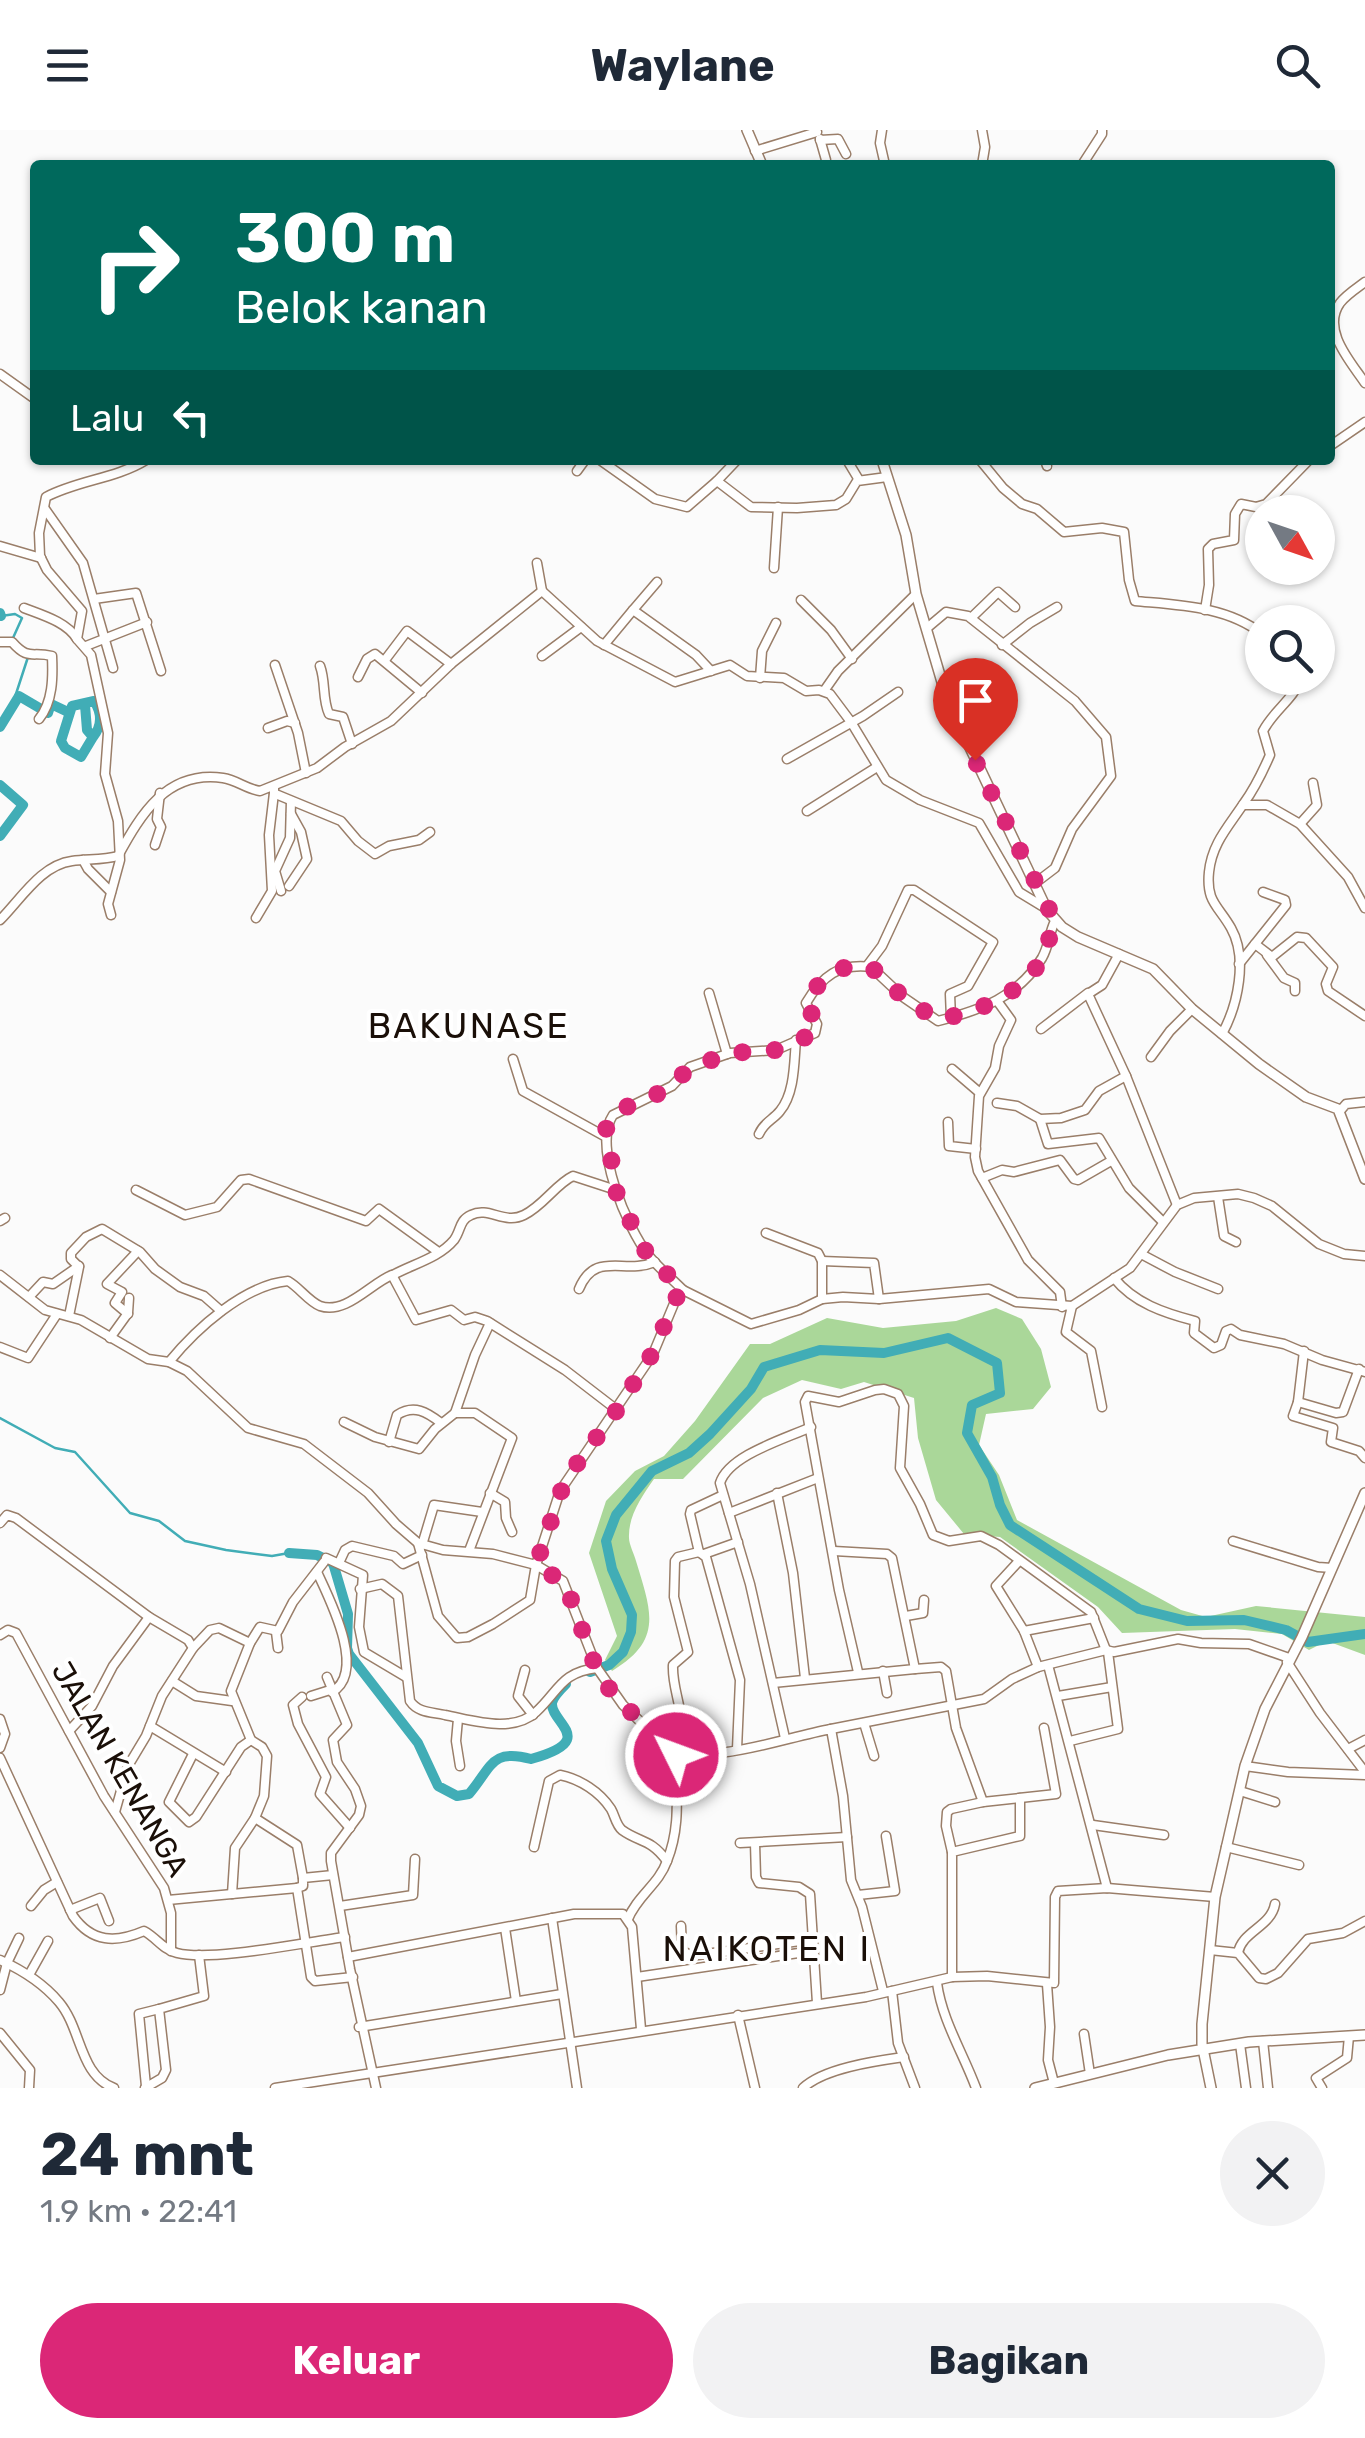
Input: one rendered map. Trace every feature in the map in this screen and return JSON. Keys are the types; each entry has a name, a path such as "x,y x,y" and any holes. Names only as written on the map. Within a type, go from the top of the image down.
{"main road":[{"path":"748,130 760,160"},
{"path":"884,465 906,535 916,594 950,707 1055,921 1086,941 1153,970 1222,1034 1306,1097 1340,1111 1363,1165 1365,1180"},
{"path":"1211,2088 1202,2047 1215,1898 1245,1766 1265,1709 1294,1647 1332,1568 1360,1522 1365,1493"},
{"path":"1043,2086 1172,2050 1365,2035"}],"street":[{"path":"882,130 884,160"},
{"path":"982,130 983,160"},
{"path":"1085,160 1102,130"},
{"path":"756,151 818,134 838,140 846,154"},
{"path":"818,134 826,160"},
{"path":"1365,282 1340,302 1335,319 1337,337 1365,382"},
{"path":"0,374 30,395"},
{"path":"1335,443 1365,422"},
{"path":"78,639 82,610 41,558 39,533 44,499 54,492 138,465"},
{"path":"577,471 581,465"},
{"path":"607,465 655,499 681,506 690,506 732,465"},
{"path":"850,465 859,480"},
{"path":"984,465 1003,488 1022,504 1043,514 1058,530 1102,528 1124,532 1134,601 1182,604 1245,624"},
{"path":"1206,610 1208,549 1213,544 1234,540 1241,504 1266,504 1304,465"},
{"path":"716,482 751,507 834,506 846,498 859,480 887,477"},
{"path":"774,568 778,507"},
{"path":"45,509 83,563 113,668"},
{"path":"0,546 41,558"},
{"path":"536,563 542,591 581,626 604,645 676,682 732,665 747,676 784,678 808,692 824,691"},
{"path":"604,645 657,582"},
{"path":"0,923 44,873 59,864 118,856 136,822 160,793 217,777 260,791 274,790 391,721 451,664 542,591"},
{"path":"94,600 134,592 148,622 161,670"},
{"path":"970,618 998,592 1015,607"},
{"path":"824,691 916,594"},
{"path":"801,600 831,630 852,660"},
{"path":"24,608 59,622 76,633 86,646 106,717 105,774 118,821 118,856 108,907 111,915"},
{"path":"1002,645 1057,608"},
{"path":"632,610 696,655 711,671"},
{"path":"927,628 950,612 970,618 1082,708 1104,733 1111,776 1072,828 1055,868 1034,884"},
{"path":"86,646 148,622"},
{"path":"760,678 762,651 776,623"},
{"path":"542,656 581,626"},
{"path":"384,660 408,631 451,664"},
{"path":"0,642 12,642 22,654 52,656 52,686 44,715 39,719"},
{"path":"358,676 373,654 422,692"},
{"path":"275,665 306,773"},
{"path":"320,666 327,710 343,717 352,744"},
{"path":"824,691 851,722 893,786 979,824 1020,892 1047,909"},
{"path":"787,760 898,692"},
{"path":"1222,1034 1232,1010 1239,964 1234,934 1211,901 1209,877 1220,836 1244,805 1270,755 1262,732 1292,695"},
{"path":"268,728 287,722 294,724"},
{"path":"807,812 877,767"},
{"path":"1300,824 1318,805 1314,783"},
{"path":"274,790 340,821 375,854 430,832"},
{"path":"256,918 272,891 268,835 274,790"},
{"path":"155,846 161,827 157,818 160,793"},
{"path":"291,801 290,838 275,871 285,888 307,859 302,832 291,814"},
{"path":"1244,805 1267,805 1300,824 1348,877 1365,908"},
{"path":"83,860 111,892"},
{"path":"867,966 882,946 908,890 914,890 993,941 968,986 950,994 951,1018"},
{"path":"1239,964 1286,902 1263,892"},
{"path":"1055,921 1040,962 1012,993 998,1002 938,1020 929,1017 867,966 846,966 828,974 806,1003 817,1024 816,1031 776,1050 728,1054 691,1067 664,1091 617,1111 609,1119 606,1137 616,1190 632,1226 655,1262 683,1290 752,1324 799,1310 822,1298 880,1299 989,1289 1016,1302 1072,1306 1130,1268 1177,1205 1194,1198 1238,1194 1272,1206 1318,1244 1340,1253 1365,1256"},
{"path":"1268,956 1298,937 1306,938 1334,967 1326,984 1328,991 1365,1016"},
{"path":"1255,944 1286,980"},
{"path":"1040,1029 1102,984 1120,954"},
{"path":"1088,993 1175,1192 1177,1205"},
{"path":"709,994 728,1054"},
{"path":"998,1002 1011,1020 999,1046 996,1068 980,1093 975,1160 1028,1260 1060,1292 1062,1307"},
{"path":"1151,1057 1192,1010"},
{"path":"760,1134 764,1123 778,1114 786,1101 796,1040"},
{"path":"512,1059 521,1089 606,1137"},
{"path":"952,1069 980,1093"},
{"path":"997,1104 1017,1106 1040,1118 1061,1118 1082,1112 1099,1090 1126,1076"},
{"path":"1340,1111 1348,1103 1365,1102"},
{"path":"1040,1118 1046,1143 1098,1137 1129,1188 1163,1222"},
{"path":"948,1122 949,1146 976,1149"},
{"path":"982,1178 1002,1170 1014,1172 1060,1160 1075,1180 1111,1160"},
{"path":"136,1190 185,1215 218,1207 248,1178 366,1221 380,1209 436,1251"},
{"path":"169,1362 221,1312 268,1286 286,1281 319,1306 339,1306 429,1258 453,1241 466,1217 483,1212 503,1220 520,1218 551,1197 568,1178 616,1190"},
{"path":"1218,1197 1224,1236 1236,1242"},
{"path":"79,1266 71,1253 86,1237 102,1229 138,1251 157,1271 188,1292 206,1297 221,1312"},
{"path":"766,1233 816,1252 822,1262 822,1298"},
{"path":"128,1314 115,1303 122,1292 107,1284 138,1251"},
{"path":"1141,1254 1218,1290"},
{"path":"580,1289 586,1274 596,1267 633,1268 655,1262"},
{"path":"822,1262 872,1262 877,1268 880,1299"},
{"path":"30,1297 44,1282 53,1284 79,1266"},
{"path":"70,1316 79,1266"},
{"path":"0,1275 44,1310 70,1316 148,1359 169,1362 194,1375 248,1428 293,1438 314,1451 368,1493 421,1548 470,1551 536,1565 565,1583 596,1668 623,1705 647,1728 657,1747 676,1755 737,1749 986,1698 1043,1666 1178,1639 1201,1644 1248,1644 1288,1660 1320,1713 1365,1773"},
{"path":"392,1275 416,1320 451,1310 464,1320 475,1317 490,1323 565,1370 617,1410"},
{"path":"1114,1278 1140,1300 1195,1321 1194,1334 1214,1348 1221,1345 1230,1329 1362,1370 1344,1412 1298,1402"},
{"path":"482,1512 434,1505 421,1548 438,1616 460,1639 524,1606 533,1592 536,1565 565,1480 617,1410 652,1354 683,1290"},
{"path":"110,1338 128,1314 129,1298"},
{"path":"1072,1306 1066,1332 1090,1350 1102,1407"},
{"path":"0,1347 28,1358 57,1314"},
{"path":"344,1422 417,1450 455,1413 474,1355 490,1323"},
{"path":"1304,1351 1293,1416 1333,1428 1332,1442 1359,1451 1365,1458"},
{"path":"858,1672 818,1478 807,1397 839,1402 884,1388 898,1394 904,1406 900,1468 933,1535 948,1541 984,1537 1094,1618 1107,1651 1116,1731 1070,1741"},
{"path":"389,1442 397,1415 404,1410 422,1410 442,1423"},
{"path":"455,1413 478,1414 512,1437 470,1551"},
{"path":"784,1738 720,1479 729,1468 762,1449 811,1427"},
{"path":"729,1514 818,1478"},
{"path":"490,1493 505,1502 512,1532"},
{"path":"777,1493 793,1573 805,1678"},
{"path":"723,1494 691,1511 740,1680 737,1749"},
{"path":"0,1522 7,1515 16,1518 149,1617 188,1640 193,1648"},
{"path":"642,2029 628,1919 634,1904 658,1880 668,1861 679,1814 676,1755 681,1718 673,1665 688,1652 674,1597 675,1561 738,1542"},
{"path":"1232,1542 1332,1568"},
{"path":"339,1563 345,1550 352,1546 394,1556 403,1564 421,1548"},
{"path":"834,1551 890,1556 916,1668"},
{"path":"278,1648 276,1632 302,1589 325,1560 339,1563 363,1575 359,1636 364,1652 406,1677"},
{"path":"1018,1561 996,1586 1058,1696 1108,1888"},
{"path":"318,1572 330,1595 344,1645 346,1678 344,1684 331,1691 307,1697 293,1706 298,1724 326,1777 320,1794 350,1828"},
{"path":"360,1588 382,1584 398,1596 406,1677 415,1708 494,1724 534,1715 570,1674 596,1668"},
{"path":"906,1616 923,1612 924,1600"},
{"path":"69,1731 92,1706 112,1666 149,1617"},
{"path":"1024,1631 1094,1618"},
{"path":"232,1702 234,1679 250,1642 262,1626 276,1632"},
{"path":"115,1812 126,1771 193,1648 210,1630 219,1628 250,1642"},
{"name":"JALAN KENANGA","path":"0,1634 8,1630 16,1633 168,1900 172,1951"},
{"path":"773,1682 940,1667 946,1671 961,1746 984,1802"},
{"path":"525,1670 518,1696 534,1715"},
{"path":"883,1671 886,1693"},
{"path":"327,1677 348,1726 333,1740 333,1750 361,1806 359,1815 332,1853 333,1876 374,2088"},
{"path":"172,1681 196,1696 232,1702 242,1713 251,1740 262,1747 266,1756 264,1796 235,1848 232,1894"},
{"path":"1058,1696 1112,1687"},
{"path":"0,1719 5,1734 0,1748"},
{"path":"458,1719 460,1766"},
{"path":"864,1723 874,1756"},
{"path":"150,1726 226,1772"},
{"path":"952,1977 952,1852 946,1826 948,1811 984,1802 1056,1794 1044,1728"},
{"path":"831,1729 851,1880 915,2088"},
{"path":"193,1754 169,1802 184,1820 191,1822 241,1747 251,1740"},
{"path":"1348,1750 1365,1740"},
{"path":"0,1758 70,1910 78,1923 98,1938 116,1941 144,1932 163,1948 199,1955 345,1937"},
{"path":"1245,1766 1288,1772 1365,1773"},
{"path":"534,1847 550,1780 560,1775 576,1778 592,1790 610,1808 620,1828 649,1842 668,1861"},
{"path":"2,1790 14,1790"},
{"path":"1240,1790 1275,1802"},
{"path":"952,1852 1022,1834 1020,1798"},
{"path":"168,1900 303,1886 297,1845 255,1818"},
{"path":"1092,1825 1164,1835"},
{"path":"858,1895 895,1890 886,1836"},
{"path":"740,1842 847,1838"},
{"path":"755,1843 759,1883 800,1887 810,1894 817,2002"},
{"path":"1226,1847 1299,1865"},
{"path":"340,1906 414,1895 416,1859"},
{"path":"303,1878 333,1876"},
{"path":"32,1906 44,1890 57,1882"},
{"path":"297,1888 304,1943 314,1980 351,1974"},
{"path":"275,2088 336,2084 642,2029 937,1983 952,1977 1018,1978 1047,1984 1055,1981 1056,1892 1108,1888 1215,1898"},
{"path":"70,1910 100,1898 109,1921"},
{"path":"1238,1952 1242,1941 1272,1916 1275,1904"},
{"path":"348,1957 552,1918 608,1912 623,1914 628,1919"},
{"path":"552,1918 577,2088"},
{"path":"1210,1950 1238,1952 1258,1978 1266,1980 1308,1939 1344,1934 1365,1921"},
{"path":"681,1926 682,1950 691,1956 800,1941 812,1949"},
{"path":"505,1928 516,2002"},
{"path":"0,1990 4,1961 19,1938"},
{"path":"29,1975 48,1941"},
{"path":"774,1944 776,1956"},
{"path":"738,1948 740,1962"},
{"path":"637,1977 812,1949"},
{"path":"159,2009 166,2070 162,2078 145,2087 138,2014 204,1996 199,1955"},
{"path":"691,1956 692,1969"},
{"path":"4,1961 29,1975 60,2003 94,2076 114,2088"},
{"path":"937,1983 942,2012 954,2031 976,2088"},
{"path":"1043,2086 1050,2020 1047,1984"},
{"path":"360,2026 562,1994"},
{"path":"738,2015 755,2088"},
{"path":"0,2033 30,2070 29,2088"},
{"path":"1084,2034 1090,2074"},
{"path":"1322,2088 1316,2078 1347,2058 1349,2036"},
{"path":"1263,2040 1268,2088"},
{"path":"1245,2043 1246,2088"},
{"path":"803,2088 817,2077 862,2062 904,2057"},
{"path":"91,2088 94,2076"}],"green space":[{"path":"996,1308 1022,1319 1041,1349 1051,1387 1033,1409 986,1414 979,1445 999,1475 1017,1520 1181,1610 1206,1617 1256,1606 1365,1617 1365,1655 1327,1641 1309,1650 1282,1634 1235,1629 1122,1633 1098,1607 1000,1537 964,1534 936,1500 918,1438 914,1398 864,1382 841,1389 802,1380 763,1398 683,1479 654,1479 645,1492 633,1514 629,1538 646,1595 649,1623 640,1648 612,1671 605,1660 617,1636 589,1553 606,1501 635,1471 664,1456 695,1421 750,1344 770,1344 827,1318 883,1328 956,1321"}],"waterway":[{"path":"1,616 15,614 22,618 13,638"},
{"path":"14,700 28,657"},
{"path":"0,727 19,696 48,713 51,704 68,712"},
{"path":"85,705 87,730 93,737 81,757 61,741 72,706 94,701 100,719 93,737"},
{"path":"0,785 23,805 0,836"},
{"path":"590,1672 609,1665 623,1652 631,1632 632,1615 612,1569 606,1541 616,1515 652,1471 689,1453 710,1434 751,1389 764,1367 820,1350 884,1353 948,1338 997,1363 1000,1393 972,1405 967,1433 992,1477 1010,1525 1139,1609 1187,1621 1244,1620 1286,1630 1308,1642 1365,1634"},
{"path":"0,1418 55,1448 75,1452 130,1513 159,1521 185,1541 272,1556 289,1553"},
{"path":"289,1553 317,1555 333,1563 348,1614 349,1654 418,1743 438,1786 457,1796 469,1794 500,1758 531,1759 563,1745 567,1731 552,1703 566,1684"}],"district":[{"name":"BAKUNASE","path":"469,1026"},
{"name":"NAIKOTEN I","path":"767,1949"}],"route":[{"path":"676,1755 657,1747 647,1728 612,1693 596,1668 565,1583 536,1565 565,1480 637,1379 683,1290 647,1254 617,1195 606,1127 617,1111 664,1091 690,1068 730,1053 776,1050 815,1033 817,1024 806,1003 837,968 870,966 904,998 938,1020 971,1012 1012,993 1044,956 1055,921 975,760"}]}
